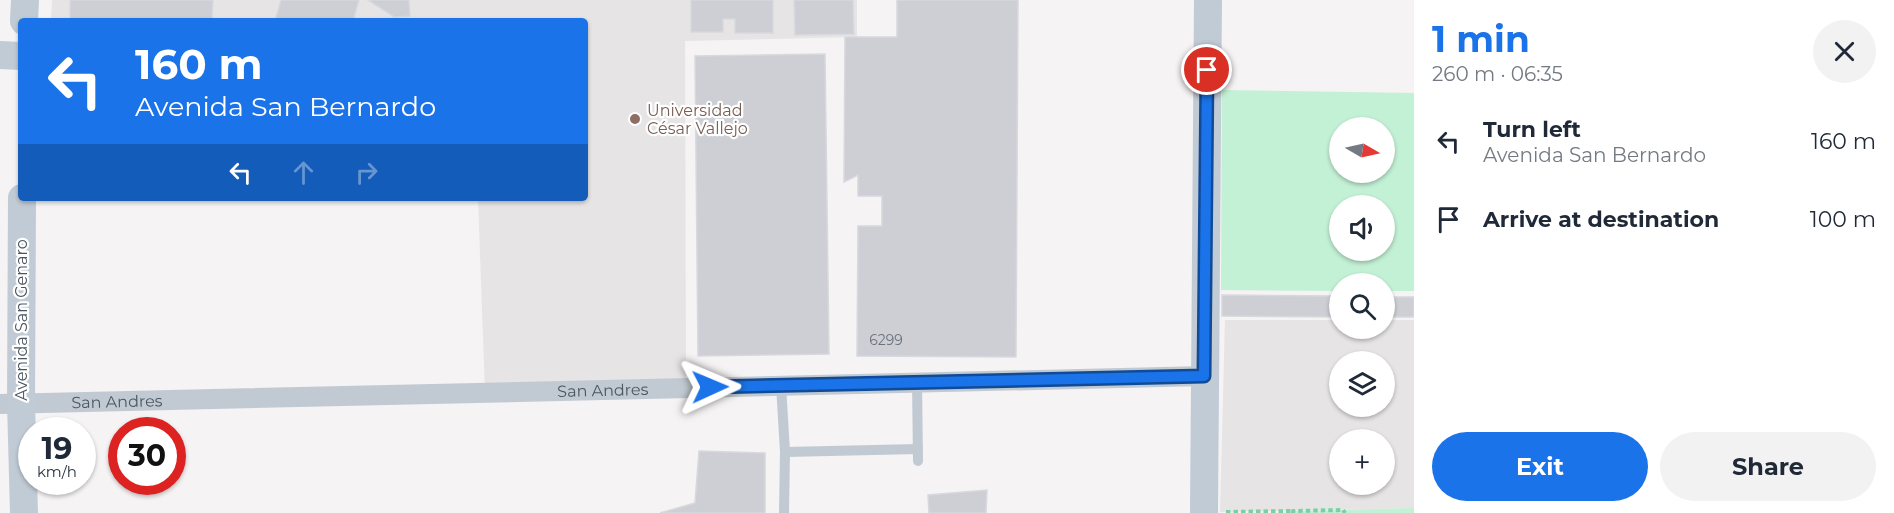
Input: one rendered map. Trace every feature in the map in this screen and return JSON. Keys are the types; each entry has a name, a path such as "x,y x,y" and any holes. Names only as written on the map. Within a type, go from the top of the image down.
{"street":[{"path":"24,18 25,0"},
{"path":"1204,513 1208,0"},
{"path":"0,55 18,56"},
{"name":"Avenida San Genaro","path":"22,201 10,403 24,513"},
{"name":"San Andres","path":"10,403 1204,376"}],"lane":[{"path":"917,382 918,461"},
{"path":"782,385 785,452 784,513"},
{"path":"785,452 918,449"}],"path":[{"path":"1204,513 1343,510 1345,513"}],"shaded area":[{"name":"Universidad César Vallejo","path":"52,0 857,0 857,37 685,41 686,387 485,392 478,201 588,201 588,18 51,18"},
{"path":"1225,320 1329,320 1329,339 1395,339 1395,320 1414,320 1414,508 1220,512"}],"green space":[{"path":"1222,90 1414,93 1414,291 1395,291 1395,273 1329,273 1329,291 1221,290"},
{"path":"1414,508 1414,513 1293,513 1293,511"}],"building":[{"path":"70,0 213,0 212,18 70,18"},
{"path":"281,0 359,0 354,18 276,18"},
{"path":"368,0 409,0 410,16 394,17"},
{"path":"691,0 773,0 773,33 735,33 735,19 723,19 723,32 691,32"},
{"path":"794,0 853,0 854,34 795,35"},
{"path":"897,0 1018,0 1016,357 857,356 858,226 882,226 882,196 858,196 858,175 844,182 845,37 897,37"},
{"path":"825,54 829,354 698,356 695,56"},
{"path":"1222,295 1329,296 1329,317 1222,316"},
{"path":"1395,297 1414,297 1414,317 1395,317"},
{"path":"699,451 765,453 765,513 660,513 695,503"},
{"path":"987,490 986,513 929,513 928,495"}],"place":[{"name":"Universidad César Vallejo","path":"635,119"}],"route":[{"path":"710,387 1204,376 1207,70"}]}
